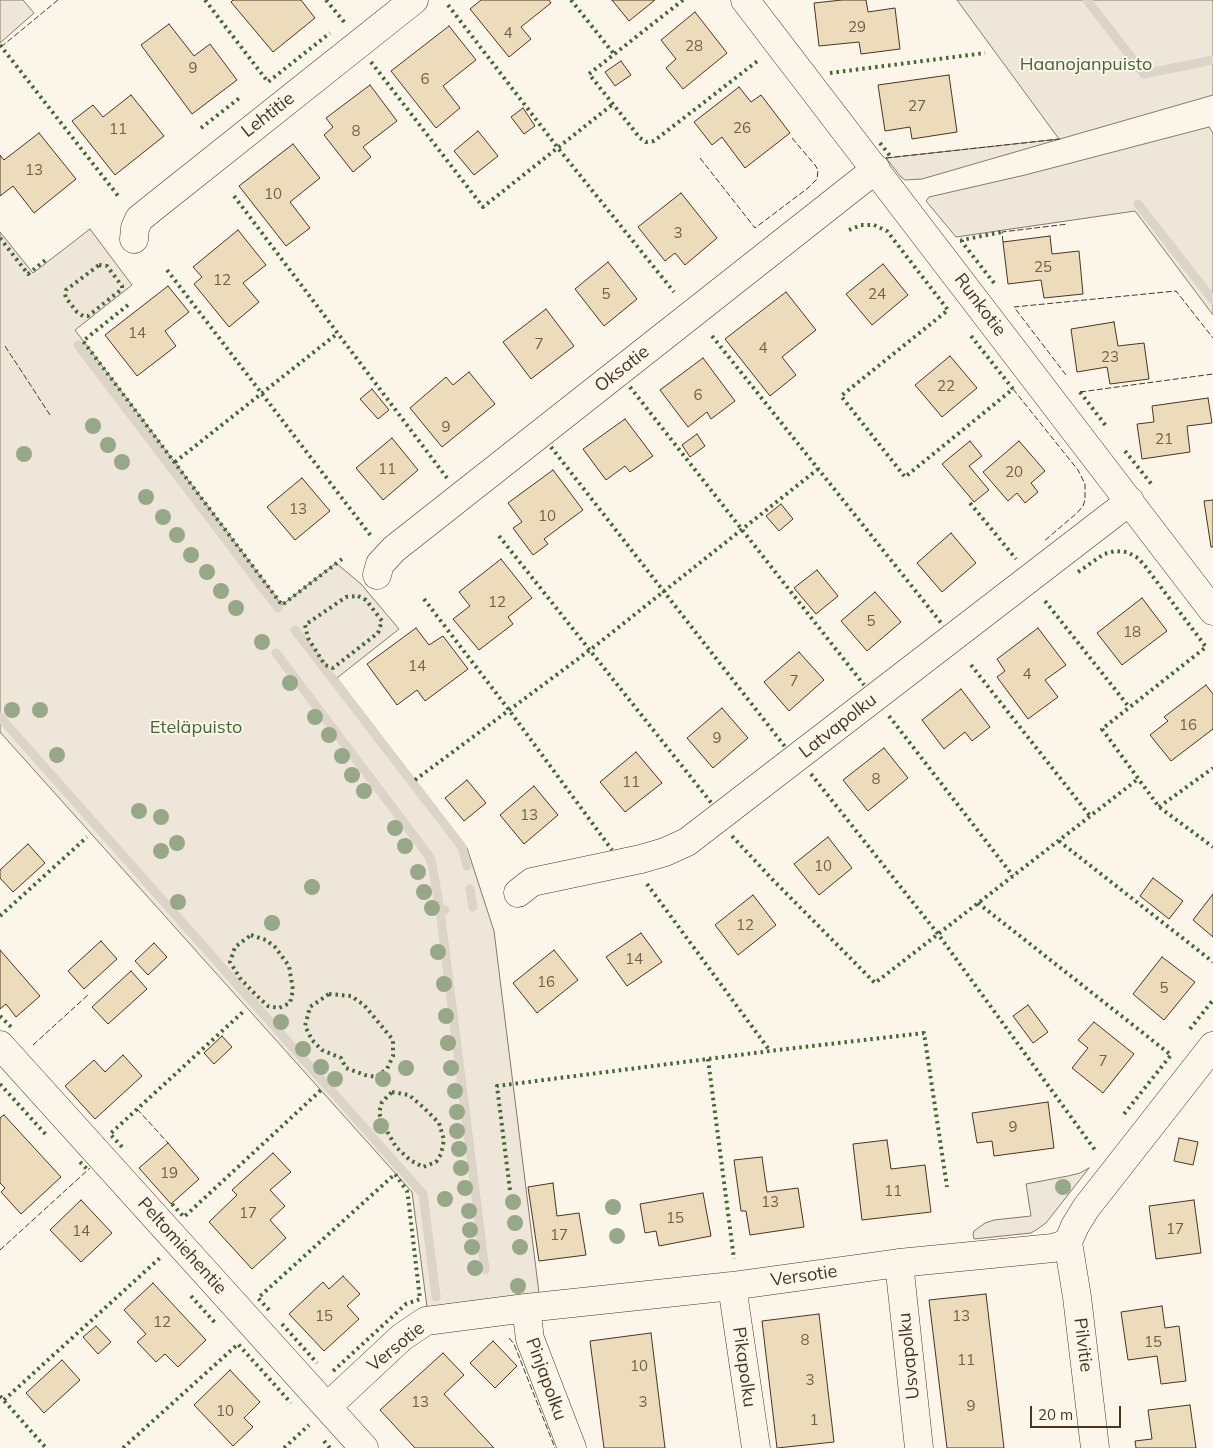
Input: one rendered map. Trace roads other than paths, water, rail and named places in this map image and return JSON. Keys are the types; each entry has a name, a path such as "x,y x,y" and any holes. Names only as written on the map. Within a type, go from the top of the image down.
{"street":[{"name":"Lehtitie","path":"134,239 135,228 139,219 414,0"},
{"name":"Runkotie","path":"745,0 1213,611"},
{"name":"Oksatie","path":"377,575 380,564 394,549 876,169"},
{"name":"Latvapolku","path":"518,893 532,882 641,859 665,852 687,842 1130,501"},
{"name":"Peltomiehentie","path":"0,1045 364,1448"},
{"path":"1068,1242 1086,1208 1213,1046"},
{"name":"Versotie","path":"327,1407 402,1337 426,1320 732,1286 899,1263 1053,1248 1068,1242"},
{"name":"Pilvitie","path":"1068,1242 1077,1297 1095,1448"},
{"name":"Usvapolku","path":"899,1263 919,1448"},
{"name":"Pikapolku","path":"732,1286 756,1448"},
{"name":"Pinjapolku","path":"526,1308 530,1339 572,1448"}],"waterway":[{"path":"1087,0 1144,74 1213,60"},
{"path":"1138,204 1213,300"},
{"path":"78,345 278,608"},
{"path":"295,630 462,847 467,866"},
{"path":"276,653 429,856 440,910"},
{"path":"0,717 423,1194 436,1297"},
{"path":"470,889 473,907"},
{"path":"445,910 440,910 485,1270"}],"park label":[{"name":"Haanojanpuisto","path":"1086,65"},
{"name":"Eteläpuisto","path":"196,728"}]}
